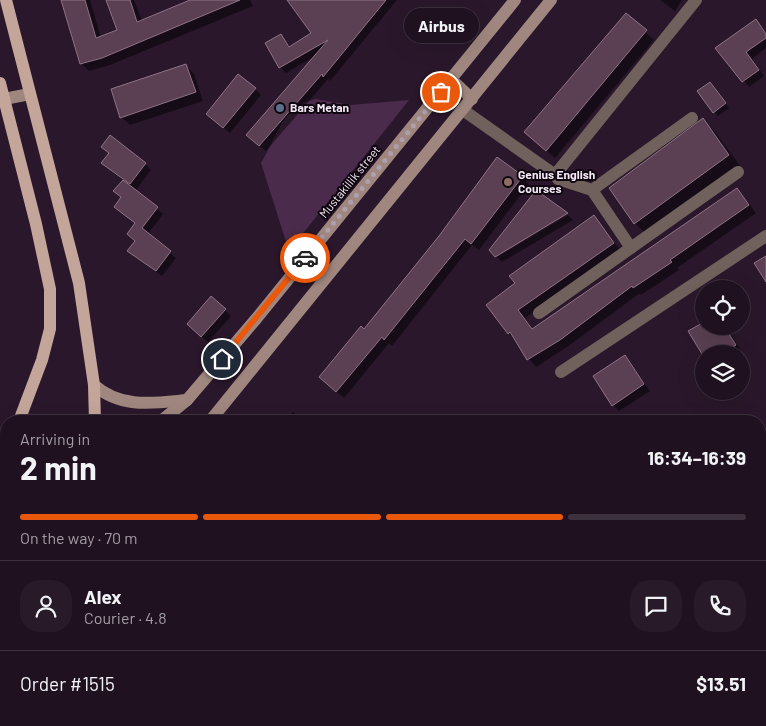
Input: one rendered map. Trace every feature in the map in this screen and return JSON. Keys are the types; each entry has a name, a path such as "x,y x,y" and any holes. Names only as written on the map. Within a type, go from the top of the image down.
{"main road":[{"path":"6,0 79,284 94,385 96,415"},
{"name":"Mustakillik street","path":"168,415 187,400 256,319 515,0"},
{"path":"215,415 551,0"},
{"path":"451,79 472,99"},
{"path":"0,83 36,224 50,289 50,329 42,360 21,415"},
{"path":"4,99 30,94"},
{"path":"94,385 104,394 130,403 187,400"},
{"path":"0,610 0,625"}],"street":[{"path":"555,175 696,0"},
{"path":"463,110 558,178 592,190 631,248"},
{"path":"592,190 692,118"},
{"path":"539,313 738,172"},
{"path":"561,372 766,236"}],"shaded area":[{"path":"316,99 351,105 409,100 289,251 261,163 281,124 295,108 304,102"}],"building":[{"path":"61,0 85,0 96,38 117,30 106,0 130,0 137,22 190,0 240,0 102,58 80,64"},
{"path":"287,0 386,0 323,77 322,74 259,146 246,135 328,40 279,68 265,43 281,34 289,47 311,33"},
{"path":"626,13 647,30 546,151 524,132"},
{"path":"756,19 766,34 766,38 746,52 759,70 742,82 715,48"},
{"path":"186,64 196,92 120,118 111,89"},
{"path":"238,74 256,88 223,128 206,114"},
{"path":"710,82 726,103 713,113 697,91"},
{"path":"703,118 729,155 634,224 609,188"},
{"path":"110,135 146,163 130,184 101,163 109,153 101,147"},
{"path":"497,157 523,176 471,244 465,239 384,340 382,337 336,392 319,377 361,326 364,329 439,236"},
{"path":"123,180 158,207 142,228 171,251 156,271 127,251 135,241 127,234 135,223 114,207 121,197 113,191"},
{"path":"737,188 749,205 670,260 672,262 633,288 632,286 560,340 527,360 510,332 508,334 486,305 515,283 509,276 594,215 614,243 518,310 532,329"},
{"path":"536,190 568,213 495,257 489,250"},
{"path":"766,256 766,282 754,263"},
{"path":"211,296 226,309 201,337 187,324"},
{"path":"695,327 695,335 730,335 736,345 697,345 688,331"},
{"path":"625,355 644,384 612,406 593,376"}],"way so far":[{"path":"305,258 441,92"}],"place":[{"name":"Airbus","path":"441,92"},
{"name":"Bars Metan","path":"280,108"},
{"name":"Genius English Courses","path":"508,182"}],"route":[{"path":"222,359 305,258"}]}
